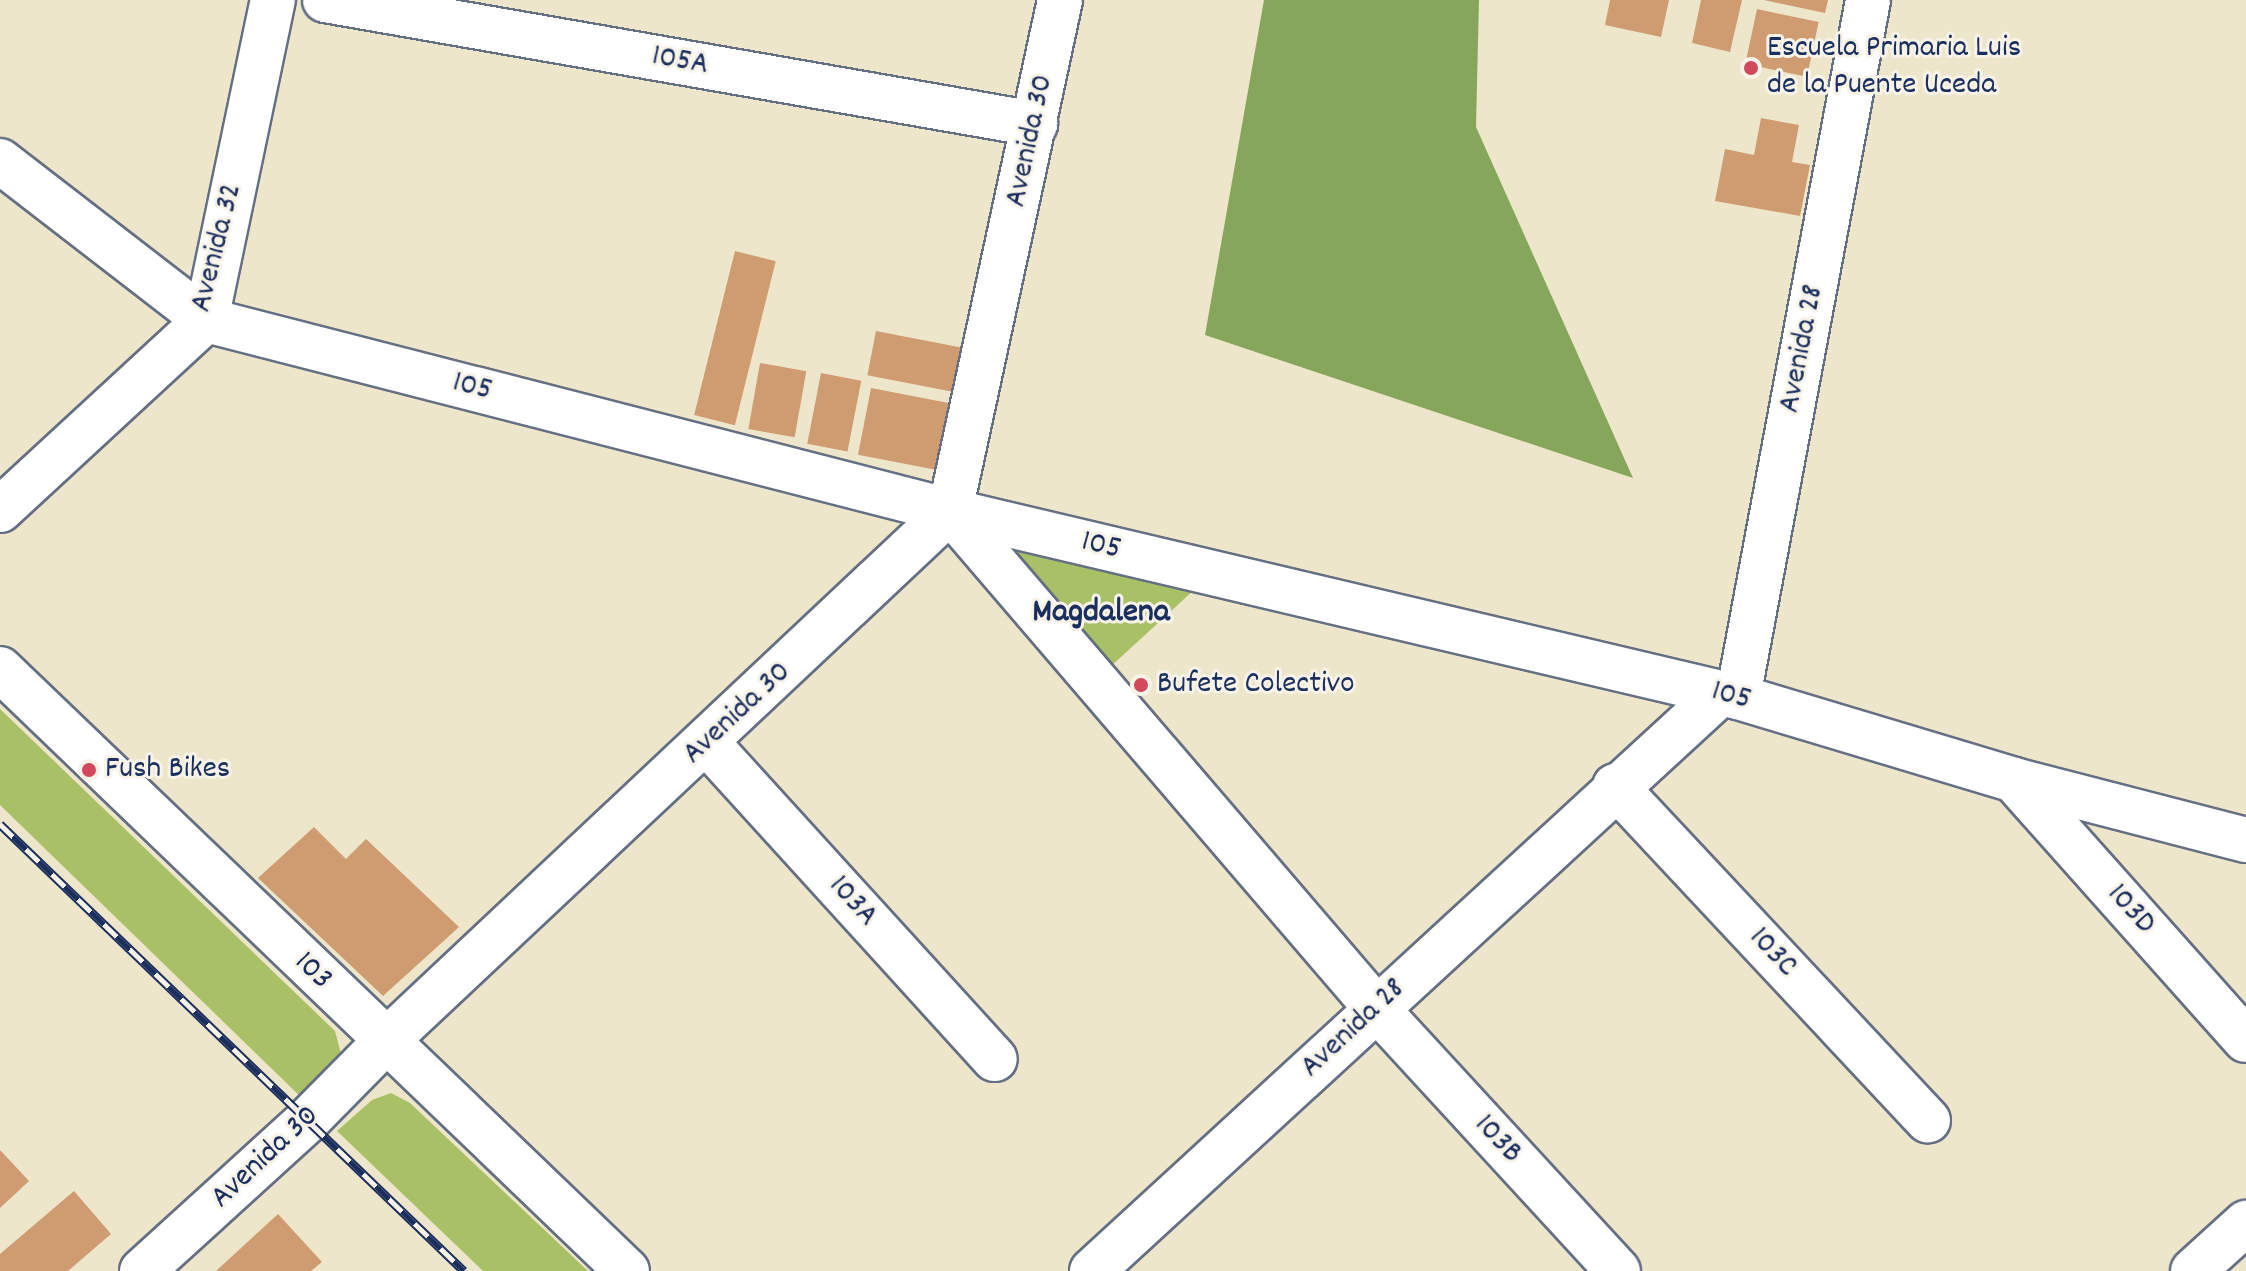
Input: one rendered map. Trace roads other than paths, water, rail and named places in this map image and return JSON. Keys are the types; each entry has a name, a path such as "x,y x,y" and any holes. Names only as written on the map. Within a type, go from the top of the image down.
{"street":[{"name":"Avenida 32","path":"0,510 206,320 273,0"},
{"name":"105A","path":"325,0 1035,124"},
{"name":"Avenida 30","path":"142,1271 308,1120 385,1042 708,744 950,511 1060,0"},
{"name":"Avenida 28","path":"1092,1271 1615,786 1729,695 1868,0"},
{"name":"105","path":"0,161 206,320 950,511 1729,695 2014,780 2246,840"},
{"name":"103B","path":"950,511 1377,1009 1618,1271"},
{"name":"103","path":"0,669 385,1042 627,1271"},
{"name":"103A","path":"708,744 995,1059"},
{"name":"103D","path":"2014,780 2246,1040"},
{"name":"103C","path":"1615,786 1928,1121"},
{"path":"2193,1271 2246,1223"}],"railway":[{"path":"0,824 464,1271"}],"place":[{"name":"Escuela Primaria Luis de la Puente Uceda","path":"1751,68"},
{"name":"Bufete Colectivo","path":"1141,685"},
{"name":"Fush Bikes","path":"89,770"}],"district":[{"name":"Magdalena","path":"1101,614"}]}
